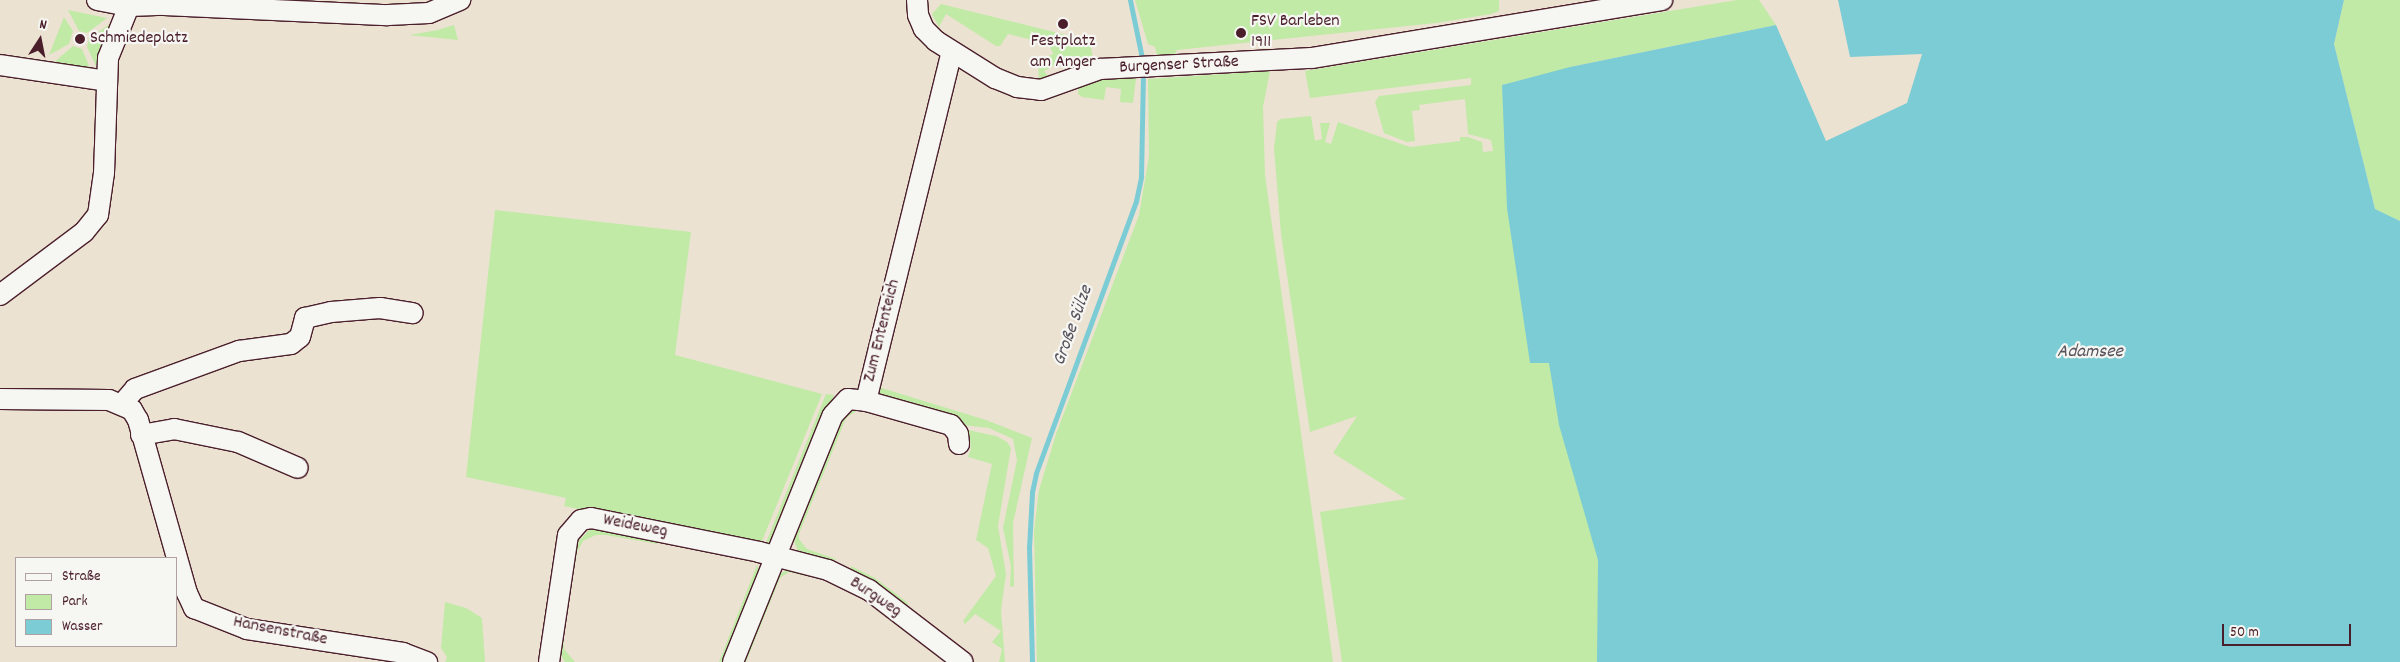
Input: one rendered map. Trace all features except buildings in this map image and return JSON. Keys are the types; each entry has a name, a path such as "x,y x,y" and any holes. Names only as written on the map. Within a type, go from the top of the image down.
{"street":[{"path":"97,0 129,6 165,2 413,15 444,9 460,0"},
{"name":"Burgenser Straße","path":"917,0 918,15 924,29 952,52 995,78 1026,89 1053,88 1094,70 1312,58 1662,0"},
{"path":"0,295 84,232 98,214 104,173 108,58 129,6"},
{"name":"Zum Ententeich","path":"733,662 833,416 848,400 866,401 952,52"},
{"path":"0,65 106,81"},
{"path":"0,398 50,398 122,404 135,389 239,351 291,344 300,337 305,318 331,312 380,308 412,312"},
{"path":"866,401 951,425 958,434 959,444"},
{"name":"Hansenstraße","path":"122,404 132,410 141,435 177,557"},
{"path":"141,435 174,429 238,442 298,468"},
{"name":"Weideweg","path":"549,662 568,534 581,520 591,518 776,556"},
{"name":"Burgweg","path":"776,556 828,570 869,590 963,662"},
{"name":"Hansenstraße","path":"178,562 194,608 247,629 403,654 427,662"}],"green space":[{"name":"FSV Barleben 1911","path":"1135,0 1499,0 1499,11 1436,23 1177,50 1174,56 1157,55 1155,47 1148,44"},
{"path":"1737,0 1759,0 1776,25 1570,67 1646,662 1342,662 1320,512 1406,499 1333,453 1357,416 1310,432 1281,234 1274,149 1277,122 1280,119 1311,116 1315,141 1322,139 1320,123 1330,123 1325,142 1331,144 1338,122 1410,147 1460,141 1460,137 1468,137 1482,142 1483,152 1493,151 1491,140 1468,134 1465,99 1419,105 1420,110 1412,111 1415,141 1407,142 1384,133 1375,102 1379,96 1471,85 1471,78 1310,98 1305,71"},
{"path":"2344,0 2400,0 2400,221 2375,209 2334,44"},
{"path":"941,4 1090,41 1093,59 1089,64 1073,56 1044,71 1048,76 1044,83 1039,80 1038,65 1041,59 1053,54 1049,44 1008,34 1000,46 996,46 946,14 939,27 932,14"},
{"path":"68,10 107,18 87,33 79,31"},
{"path":"64,17 73,31 69,44 49,55"},
{"path":"110,24 96,66 87,47 89,38"},
{"path":"454,25 458,40 409,35 438,30"},
{"path":"73,46 82,49 91,71 52,64"},
{"path":"1270,71 1263,107 1265,175 1333,662 1037,662 1034,531 1039,490 1056,434 1139,215 1149,156 1148,79"},
{"path":"1129,77 1136,79 1133,103 1120,102 1121,89 1106,87 1104,100 1082,97 1078,94 1079,85 1087,81"},
{"path":"495,210 691,232 675,355 822,394 760,546 564,506 566,498 466,477"},
{"path":"875,386 986,420 1032,438 1013,523 1014,587 1010,586 1011,566 1003,528 1017,460 1013,439 989,428 963,425 875,399"},
{"path":"826,394 834,395 774,540 765,545"},
{"path":"850,409 858,410 846,418 799,534 799,539 807,549 836,559 831,564 799,554 793,538 838,424"},
{"path":"968,430 996,436 1007,442 1011,448 998,526 1006,574 1001,610 1005,662 999,662 1002,649 992,642 1001,631 975,614 965,624 963,621 996,576 988,548 976,540 992,464 968,457 971,448"},
{"path":"600,528 658,539 657,544 606,535 596,535 583,541 577,552 563,636 564,649 575,662 565,662 558,650 573,547 589,530"},
{"path":"757,565 760,573 726,662 719,662"},
{"path":"851,566 875,578 908,603 908,606 903,608 851,574"},
{"path":"792,568 812,573 810,577 789,572 780,578 746,662 742,662 779,574"},
{"path":"445,602 466,608 482,618 485,662 445,662 447,657 441,648"}],"water":[{"name":"Adamsee","path":"1838,0 2344,0 2334,44 2375,209 2400,221 2400,662 1597,662 1598,560 1559,425 1549,363 1530,363 1507,208 1502,85 1570,67 1776,25 1826,141 1907,103 1922,54 1850,57"}],"waterway":[{"name":"Große Sülze","path":"1130,0 1143,63"},
{"name":"Große Sülze","path":"1032,662 1029,548 1032,492 1036,473 1136,201 1141,177 1143,72"}],"place":[{"name":"Festplatz am Anger","path":"1063,24"},
{"name":"FSV Barleben 1911","path":"1241,33"},
{"name":"Schmiedeplatz","path":"80,39"}]}
